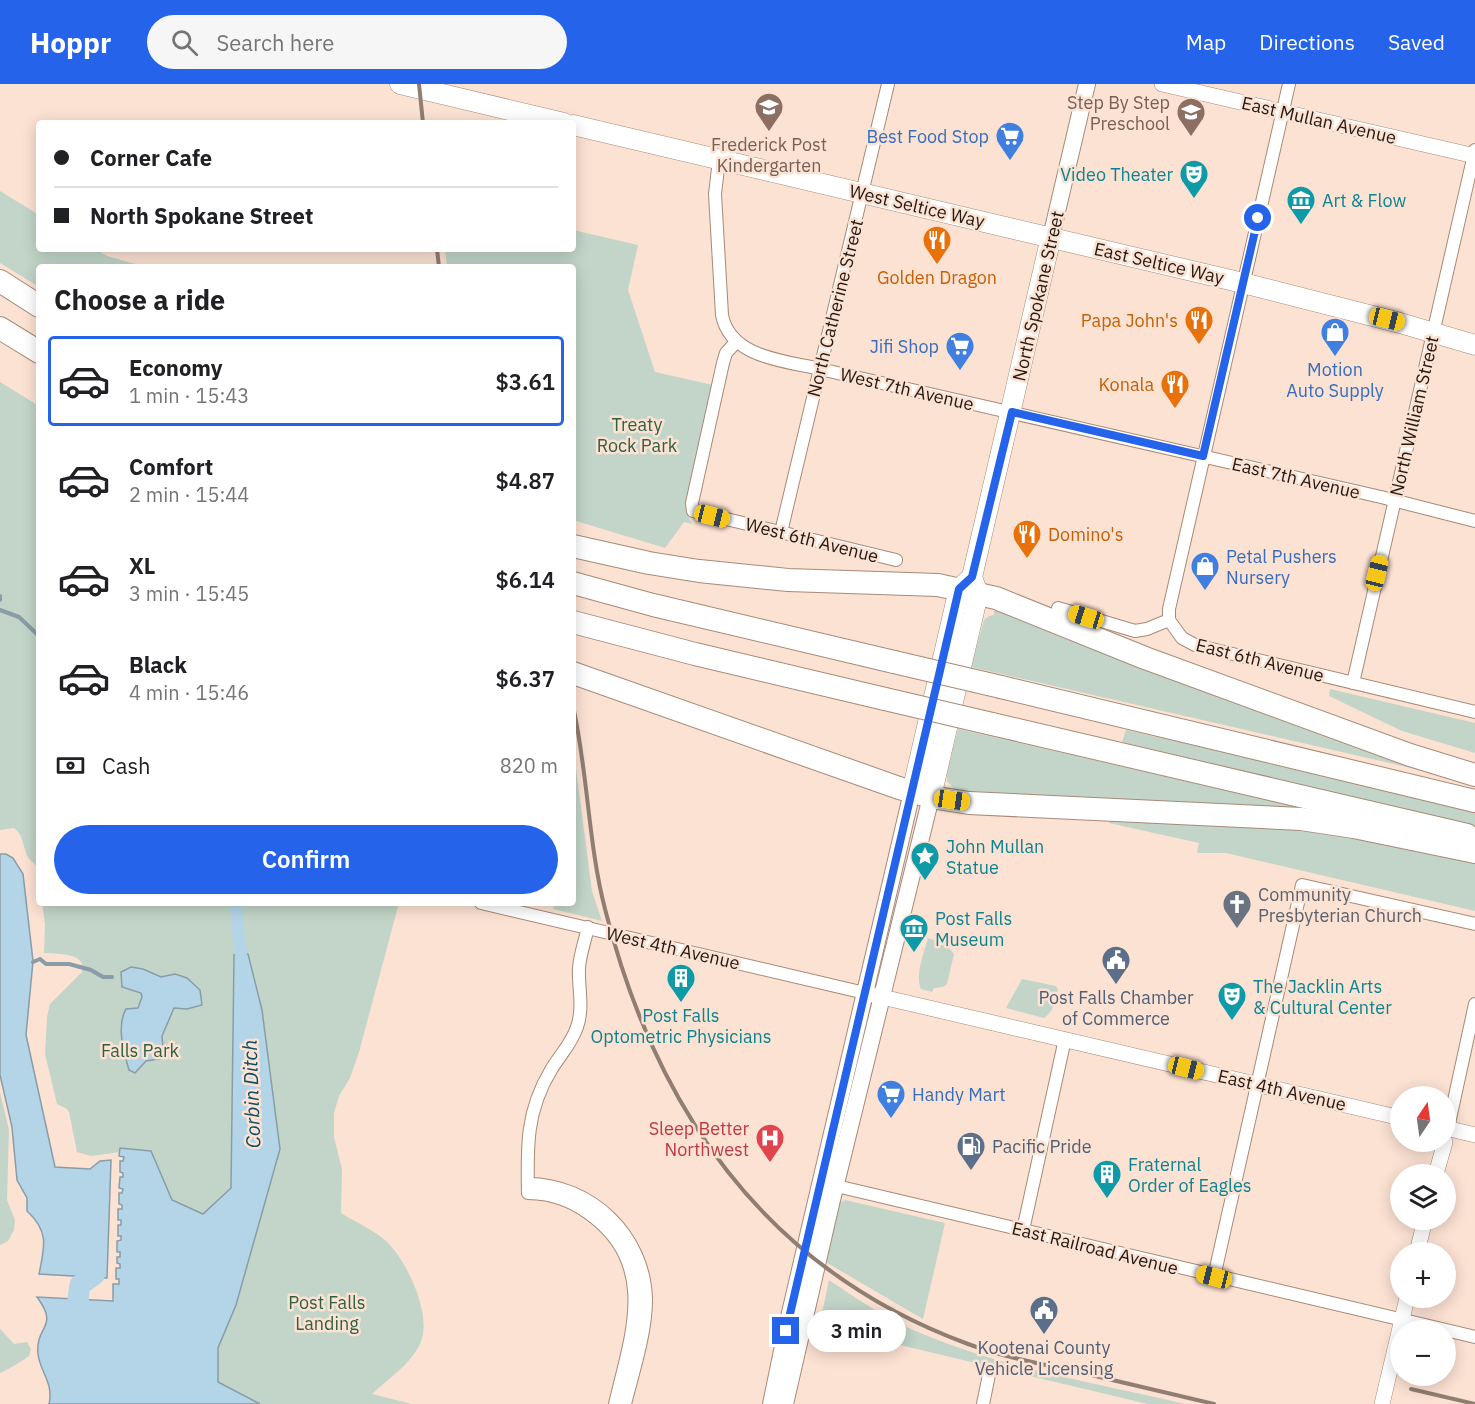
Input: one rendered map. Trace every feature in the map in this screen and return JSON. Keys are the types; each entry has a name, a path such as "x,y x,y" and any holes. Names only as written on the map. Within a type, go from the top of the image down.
{"highway":[{"path":"0,279 36,297"},
{"path":"0,279 36,304"},
{"path":"0,328 36,350"},
{"path":"576,547 649,563 739,576 841,583 969,587 1144,658 1410,755 1475,775"},
{"path":"581,585 672,610 1475,801"},
{"path":"576,623 885,699 1475,837"},
{"path":"576,674 922,794 969,803 1301,819 1354,827 1475,852"}],"main road":[{"path":"400,84 551,120"},
{"name":"North Spokane Street","path":"771,1404 828,1184 883,997 922,794 1087,84"},
{"name":"West Seltice Way","path":"576,126 1051,237"},
{"name":"East Seltice Way","path":"1051,237 1243,283 1434,332 1475,345"},
{"name":"North Spokane Street","path":"785,1404 865,993 922,794"}],"street":[{"name":"North Catherine Street","path":"781,532 888,84"},
{"name":"East Mullan Avenue","path":"1162,84 1474,154"},
{"path":"1058,608 1135,631 1169,620 1169,609 1203,456 1289,84"},
{"name":"North William Street","path":"1353,683 1474,154"},
{"path":"719,160 715,194 722,315 728,332 736,342"},
{"name":"West 7th Avenue","path":"736,342 757,353 820,369 1012,412"},
{"name":"West 6th Avenue","path":"736,342 726,353 723,363 692,503 693,511 896,560"},
{"name":"East 7th Avenue","path":"1012,412 1475,521"},
{"name":"East 6th Avenue","path":"1169,620 1177,633 1195,645 1475,712"},
{"path":"1214,1277 1259,1085 1302,885 1475,924"},
{"name":"West 4th Avenue","path":"494,906 865,993"},
{"path":"528,1188 527,1147 534,1110 552,1069 572,1040 579,1019 579,966 588,927"},
{"name":"East 4th Avenue","path":"865,993 1390,1115"},
{"path":"1456,1089 1475,1004"},
{"path":"1023,1230 1065,1039"},
{"path":"1456,1134 1475,1135"},
{"name":"East Railroad Avenue","path":"828,1184 1475,1337"},
{"path":"528,1188 571,1203 589,1213 611,1233 628,1262 635,1290 635,1314 615,1404"},
{"path":"528,1188 562,1188 592,1203 613,1220 634,1251 643,1278 645,1312 625,1404"},
{"path":"1382,1404 1405,1308"},
{"path":"983,1404 990,1370"}],"green space":[{"path":"0,191 36,213 36,252 100,252 135,264 36,264 36,285 0,263"},
{"name":"Treaty Rock Park","path":"576,231 638,245 628,290 655,372 713,385 688,501 688,516 692,524 684,522 665,548 576,521 576,264 447,264 445,252 576,252"},
{"path":"0,382 36,404 36,865 28,857 18,831 14,828 0,830"},
{"path":"994,611 1001,611 1446,776 971,667 984,620 994,615"},
{"path":"1330,689 1475,723 1475,753 1402,731 1329,696"},
{"path":"958,729 1355,820 951,794 954,789 947,781 947,774"},
{"path":"1126,730 1475,808 1475,829 1122,742"},
{"path":"576,769 592,891 602,921 553,909 554,906 576,906"},
{"path":"1110,818 1315,827 1475,859 1475,911 1226,853 1199,853 1197,852 1199,843 1109,823"},
{"path":"42,906 398,906 359,1052 350,1078 339,1096 334,1113 334,1137 342,1169 341,1213 373,1231 396,1252 410,1277 421,1305 423,1333 420,1344 404,1365 372,1394 412,1404 260,1404 218,1382 218,1348 236,1305 280,1149 262,1010 248,954 234,955 231,1188 203,1214 172,1200 151,1151 120,1149 120,1152 91,1156 77,1152 69,1112 57,1104 45,1054 50,1004 82,972 82,965 76,957 70,955 44,953 45,924"},
{"path":"928,938 946,946 954,954 947,984 934,988 932,992 921,989 919,983"},
{"path":"1022,979 1056,986 1058,990 1054,1006 1044,1018 1006,1008"},
{"path":"0,1092 9,1130 7,1200 15,1220 14,1230 8,1241 0,1245"},
{"path":"845,1200 945,1223 923,1319 822,1260 839,1203"},
{"path":"829,1280 883,1315 917,1332 954,1346 1031,1369 1185,1404 1148,1404 824,1327 820,1323"},
{"path":"0,1329 14,1344 27,1342 31,1349 29,1356 0,1373"}],"water":[{"path":"0,854 13,858 23,874 33,961 26,1035 55,1167 90,1169 100,1161 111,1160 107,1278 39,1274 44,1240 39,1225 27,1211 27,1198 17,1180 12,1127 0,1075"},
{"path":"248,954 262,1010 280,1149 236,1305 218,1348 218,1382 260,1404 49,1404 50,1390 38,1354 38,1344 47,1321 44,1307 37,1297 113,1301 113,1284 119,1284 119,1279 116,1279 116,1268 120,1268 120,1264 117,1263 120,1252 117,1252 117,1241 121,1240 121,1236 118,1236 118,1225 121,1225 121,1220 118,1220 118,1209 122,1209 122,1205 119,1204 119,1193 122,1193 123,1189 119,1188 120,1177 123,1177 123,1173 120,1172 120,1161 123,1161 124,1157 119,1156 120,1148 151,1151 172,1200 203,1214 231,1188 234,955"},
{"path":"131,967 143,969 161,977 175,974 187,978 200,990 202,1005 187,1009 174,1008 162,1036 164,1058 146,1061 135,1073 129,1070 121,1031 126,1009 138,1008 142,997 141,993 122,987 121,972"}],"waterway":[{"path":"0,610 19,617 36,633"},
{"name":"Corbin Ditch","path":"235,906 243,971"},
{"path":"33,962 40,959 46,964 69,964 91,970 103,977 112,977"},
{"path":"85,1326 78,1299 80,1285 94,1275 95,1259 91,1252"}],"railway":[{"path":"419,84 423,120"},
{"path":"437,252 439,264"},
{"path":"576,721 599,884 627,983 655,1052 689,1116 730,1174 778,1227 834,1273 897,1312 968,1344 1018,1359 1214,1404"},
{"path":"1411,1389 1475,1404"}],"place":[{"name":"Frederick Post Kindergarten","path":"769,132"},
{"name":"Step By Step Preschool","path":"1191,138"},
{"name":"Best Food Stop","path":"1010,162"},
{"name":"Video Theater","path":"1194,200"},
{"name":"Art & Flow","path":"1301,226"},
{"name":"Golden Dragon","path":"937,266"},
{"name":"Papa John's","path":"1199,346"},
{"name":"Motion Auto Supply","path":"1335,358"},
{"name":"Jifi Shop","path":"960,372"},
{"name":"Konala","path":"1175,410"},
{"name":"Domino's","path":"1027,560"},
{"name":"Petal Pushers Nursery","path":"1205,592"},
{"name":"John Mullan Statue","path":"925,882"},
{"name":"Community Presbyterian Church","path":"1237,930"},
{"name":"Post Falls Museum","path":"914,954"},
{"name":"Post Falls Chamber of Commerce","path":"1116,986"},
{"name":"Post Falls Optometric Physicians","path":"681,1004"},
{"name":"The Jacklin Arts & Cultural Center","path":"1232,1022"},
{"name":"Handy Mart","path":"891,1120"},
{"name":"Sleep Better Northwest","path":"770,1164"},
{"name":"Pacific Pride","path":"971,1172"},
{"name":"Fraternal Order of Eagles","path":"1107,1200"},
{"name":"Kootenai County Vehicle Licensing","path":"1044,1336"}],"route":[{"path":"786,1331 959,589 972,577 1012,412 1203,456 1258,218"}],"park label":[{"name":"Falls Park","path":"140,1050"},
{"name":"Post Falls Landing","path":"327,1312"}]}
